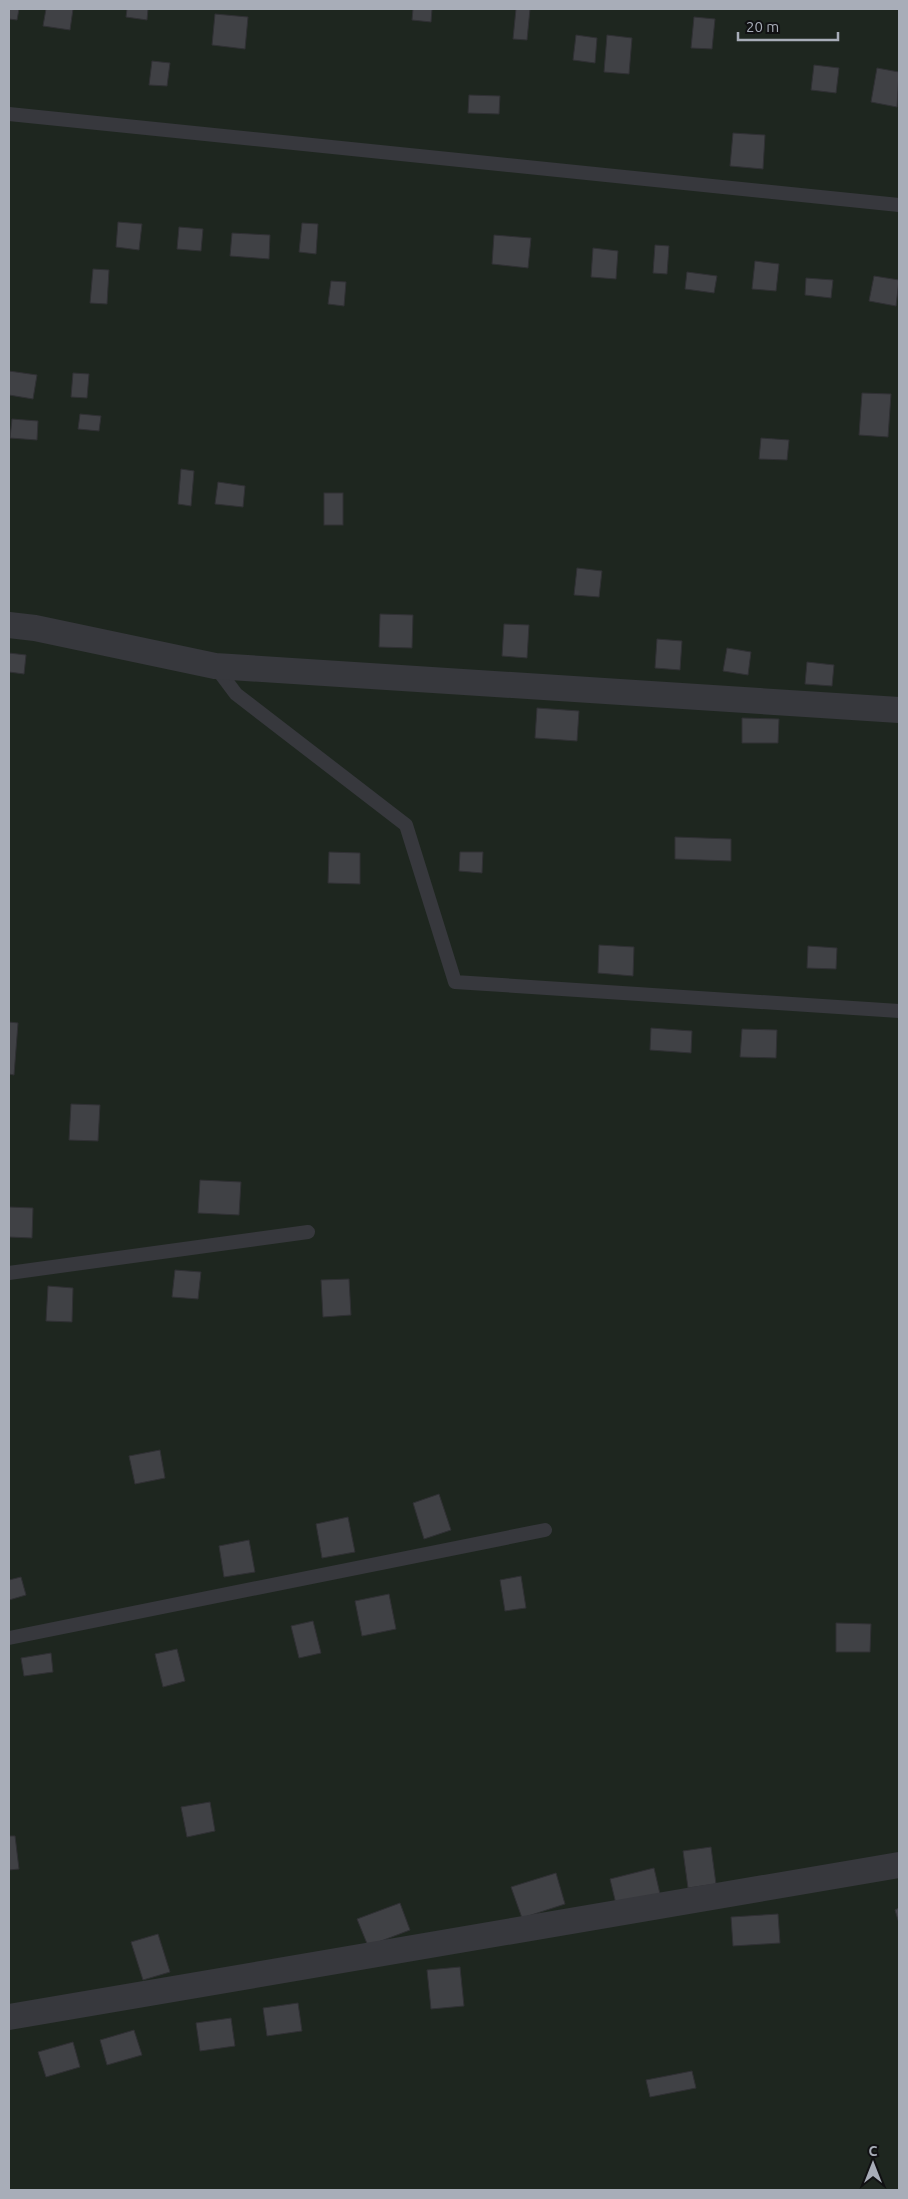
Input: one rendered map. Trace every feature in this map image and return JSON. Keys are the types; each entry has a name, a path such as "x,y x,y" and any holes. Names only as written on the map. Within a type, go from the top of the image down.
{"street":[{"path":"9,625 35,628 216,666 899,710"},
{"path":"9,2017 899,1865"}],"lane":[{"path":"9,114 899,205"},
{"path":"216,666 236,694 406,824 455,982 899,1011"},
{"path":"9,1273 308,1232"},
{"path":"9,1638 545,1530"}],"shaded area":[{"path":"9,9 899,9 899,2190 9,2190"}],"building":[{"path":"9,9 19,9 17,20 9,19"},
{"path":"46,9 73,9 70,30 43,26"},
{"path":"127,9 148,9 147,20 126,17"},
{"path":"413,9 432,9 431,22 412,20"},
{"path":"516,9 530,9 527,40 513,39"},
{"path":"215,14 248,17 245,49 212,45"},
{"path":"694,17 715,19 712,49 691,48"},
{"path":"576,35 597,38 595,63 573,60"},
{"path":"607,35 632,38 629,74 604,72"},
{"path":"152,61 170,63 167,86 149,85"},
{"path":"814,65 839,68 836,93 811,90"},
{"path":"877,68 899,72 897,107 871,102"},
{"path":"469,95 500,96 499,114 468,113"},
{"path":"733,133 765,135 763,169 730,166"},
{"path":"118,222 142,224 139,250 116,247"},
{"path":"302,223 318,224 316,254 299,252"},
{"path":"179,227 203,229 201,251 177,249"},
{"path":"232,233 270,235 269,259 230,256"},
{"path":"494,235 531,238 528,268 492,264"},
{"path":"655,245 669,246 667,274 653,273"},
{"path":"593,248 618,251 616,279 591,277"},
{"path":"755,261 779,264 776,291 752,289"},
{"path":"93,269 109,270 107,304 90,303"},
{"path":"687,272 717,276 714,293 685,289"},
{"path":"874,276 899,280 896,306 869,301"},
{"path":"806,278 833,280 831,298 805,295"},
{"path":"331,281 346,282 344,306 328,304"},
{"path":"9,371 37,375 33,399 9,395"},
{"path":"73,373 89,374 87,398 71,397"},
{"path":"862,393 891,394 888,437 859,435"},
{"path":"80,414 101,416 99,431 78,429"},
{"path":"12,419 38,421 37,440 10,438"},
{"path":"761,438 789,440 787,460 759,459"},
{"path":"181,469 194,471 191,506 178,504"},
{"path":"218,482 245,486 243,507 215,504"},
{"path":"324,493 343,493 343,525 324,525"},
{"path":"577,568 602,571 599,597 574,595"},
{"path":"380,614 413,615 412,648 379,647"},
{"path":"504,624 529,625 527,658 502,656"},
{"path":"657,639 682,641 680,670 655,668"},
{"path":"727,648 751,652 748,675 723,671"},
{"path":"9,653 26,655 24,674 9,672"},
{"path":"807,662 834,665 832,686 805,684"},
{"path":"537,708 579,711 577,741 535,738"},
{"path":"742,718 779,719 778,743 742,743"},
{"path":"675,837 731,839 731,861 675,859"},
{"path":"329,852 360,853 360,884 328,883"},
{"path":"460,852 483,852 482,873 459,871"},
{"path":"599,945 634,947 633,976 598,973"},
{"path":"808,946 837,948 836,969 807,968"},
{"path":"9,1022 18,1023 14,1075 9,1074"},
{"path":"651,1028 692,1031 691,1053 650,1050"},
{"path":"742,1029 777,1030 776,1058 740,1057"},
{"path":"71,1104 100,1105 98,1141 69,1140"},
{"path":"200,1180 241,1182 239,1215 198,1213"},
{"path":"9,1207 33,1208 32,1238 9,1237"},
{"path":"175,1270 201,1272 198,1299 172,1297"},
{"path":"349,1279 351,1315 323,1317 321,1280"},
{"path":"48,1286 73,1288 72,1322 46,1321"},
{"path":"160,1450 165,1478 135,1484 129,1456"},
{"path":"439,1494 451,1530 424,1539 413,1503"},
{"path":"348,1517 355,1552 322,1558 316,1524"},
{"path":"249,1540 255,1572 224,1577 219,1546"},
{"path":"521,1576 526,1608 505,1611 500,1580"},
{"path":"21,1577 26,1595 9,1600 9,1580"},
{"path":"389,1594 396,1629 362,1636 355,1601"},
{"path":"313,1621 321,1653 299,1658 291,1626"},
{"path":"836,1623 871,1624 870,1652 836,1652"},
{"path":"177,1649 185,1681 163,1687 155,1654"},
{"path":"51,1653 53,1672 24,1676 21,1658"},
{"path":"210,1802 215,1831 187,1837 181,1807"},
{"path":"9,1836 15,1836 19,1869 9,1870"},
{"path":"711,1847 716,1884 688,1888 683,1851"},
{"path":"654,1868 660,1894 616,1904 610,1879"},
{"path":"556,1873 565,1904 522,1918 511,1887"},
{"path":"400,1903 410,1930 368,1946 357,1919"},
{"path":"899,1908 899,1923 895,1910"},
{"path":"778,1914 780,1943 733,1946 731,1917"},
{"path":"158,1934 170,1972 143,1980 131,1942"},
{"path":"460,1967 464,2006 431,2009 427,1970"},
{"path":"298,2003 302,2031 267,2036 263,2008"},
{"path":"231,2018 235,2046 200,2051 196,2023"},
{"path":"134,2030 142,2055 107,2065 100,2040"},
{"path":"73,2042 80,2067 46,2077 38,2052"},
{"path":"692,2071 696,2088 650,2097 646,2080"}]}
